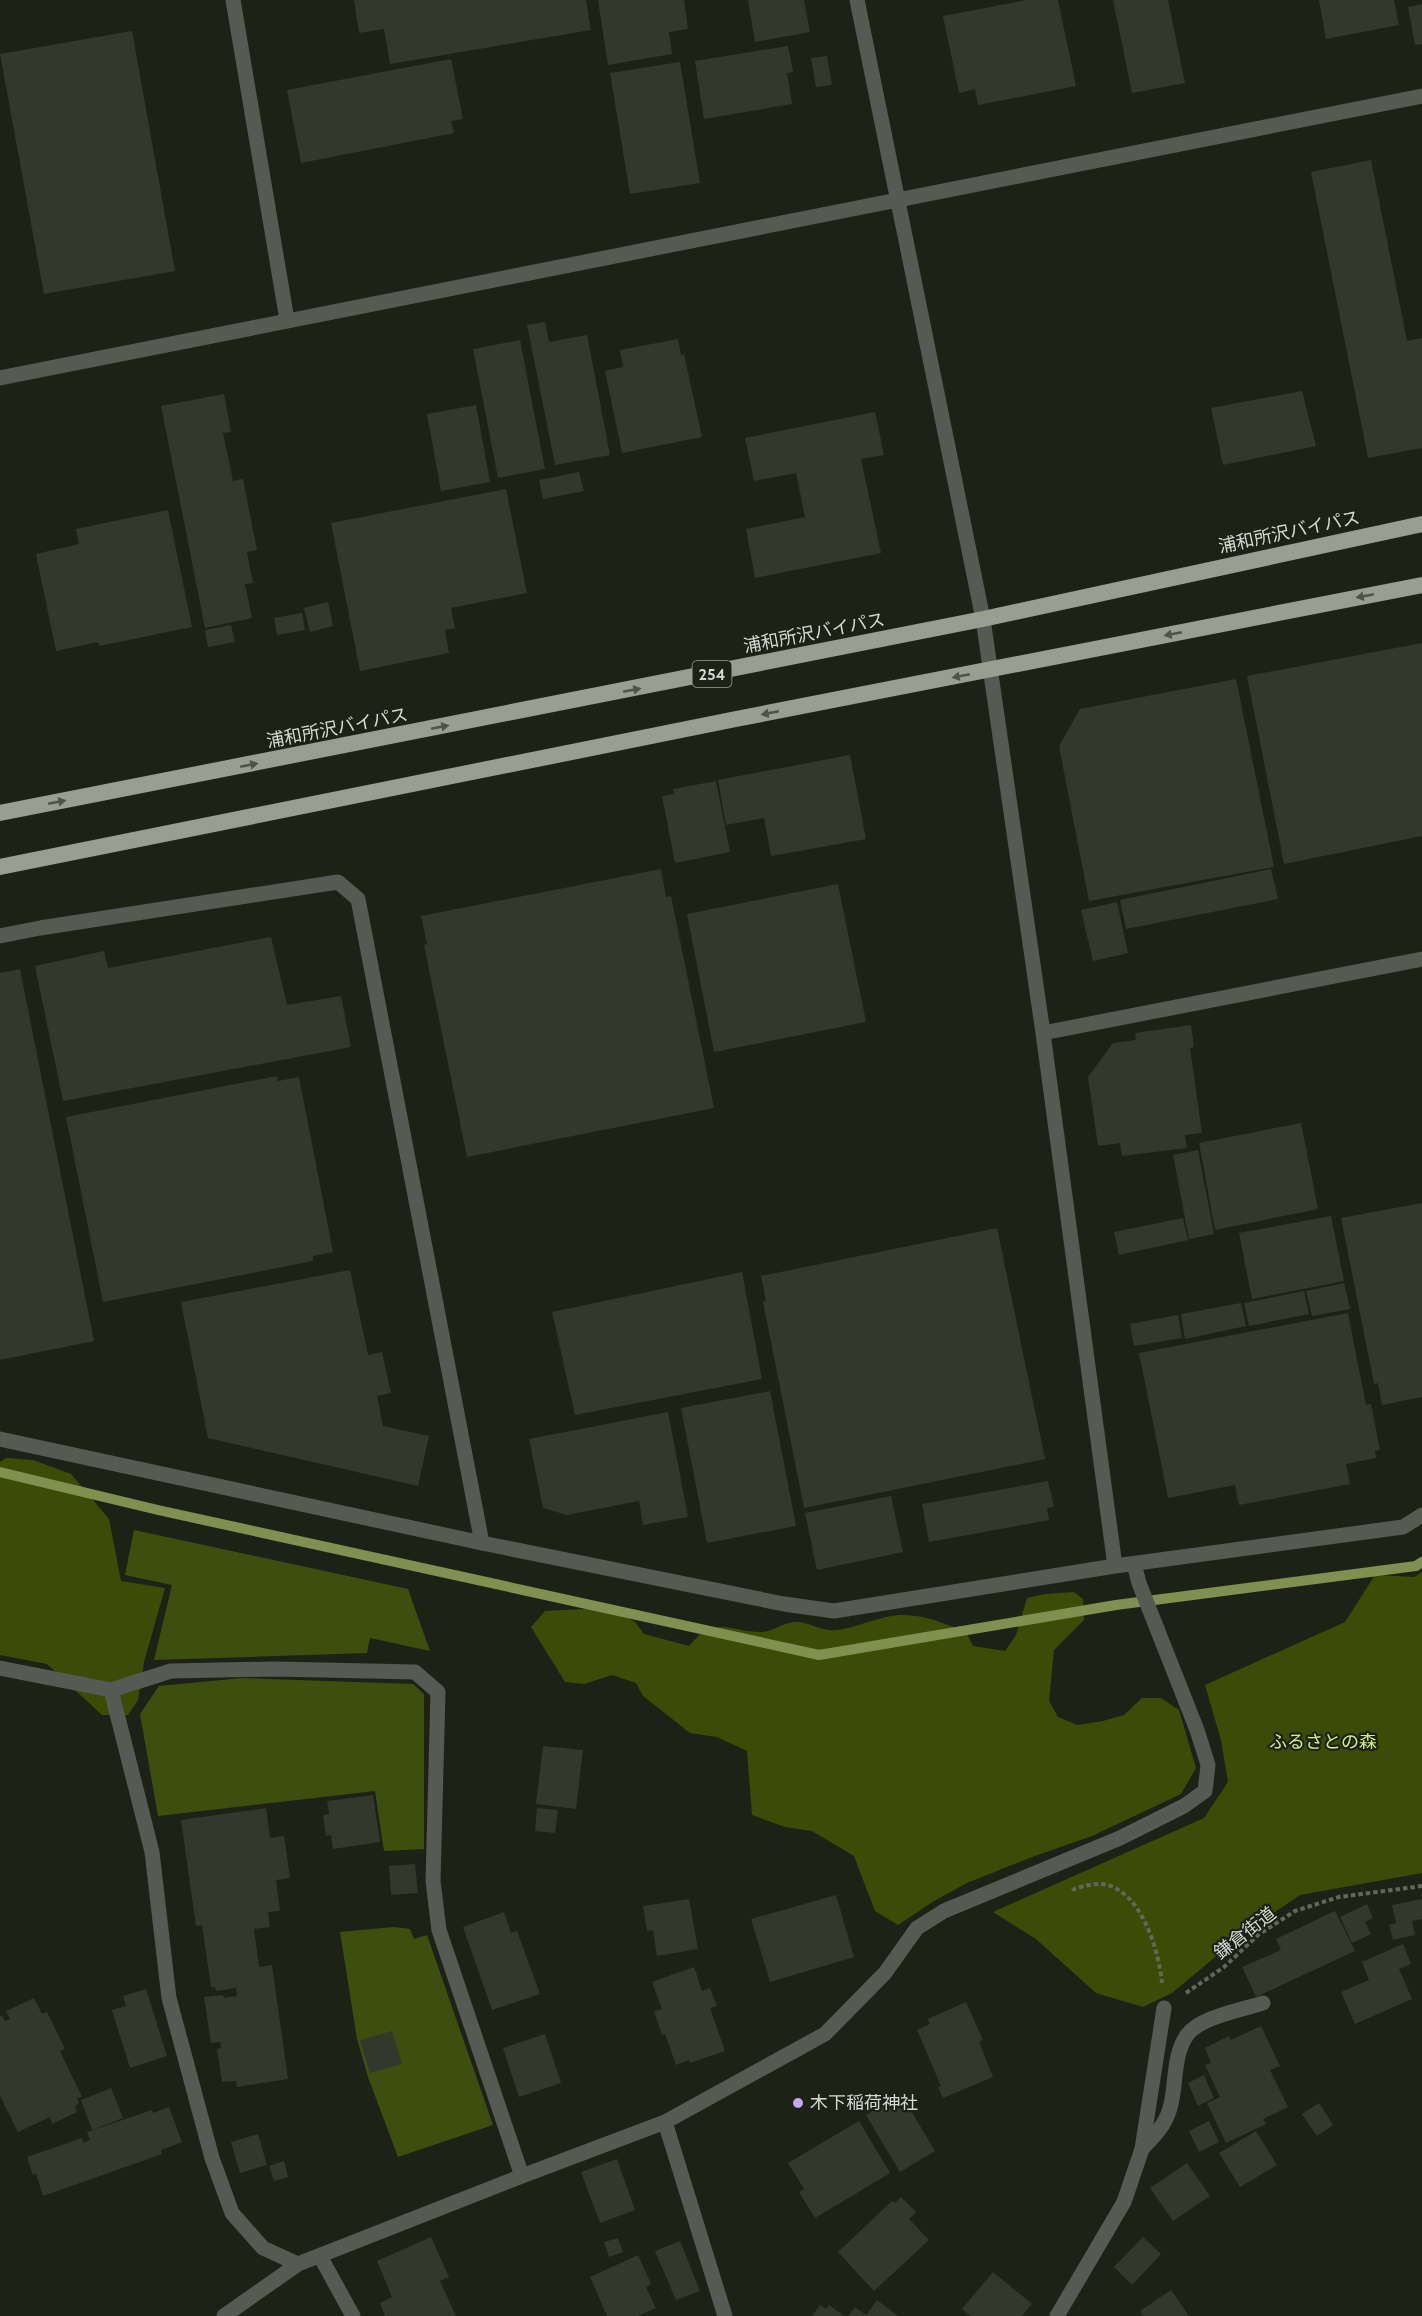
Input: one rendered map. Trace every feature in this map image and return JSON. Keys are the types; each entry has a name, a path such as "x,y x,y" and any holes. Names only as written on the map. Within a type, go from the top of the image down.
{"highway":[{"name":"浦和所沢バイパス","path":"0,813 983,619 1422,524"},
{"path":"0,867 736,719 1422,585"}],"street":[{"path":"233,0 287,320"},
{"path":"856,0 983,619 1043,1033 1115,1566"},
{"path":"0,378 1422,96"},
{"path":"0,936 338,882 358,899 482,1543"},
{"path":"1043,1033 1422,959"},
{"path":"0,1439 482,1543 784,1604 834,1611 1115,1566 1402,1527 1422,1515"},
{"path":"224,2316 298,2264 665,2122 825,2034 885,1973 917,1928 944,1911 1119,1838 1184,1806 1205,1791 1208,1765 1197,1730 1139,1583 1134,1564"},
{"path":"0,1668 111,1690 171,1671 275,1669 415,1672 438,1692 433,1881 439,1930 522,2176"},
{"path":"111,1690 152,1852 169,1998 212,2158 232,2213 263,2248 298,2264"},
{"path":"1142,2149 1164,2124 1173,2093 1178,2056 1187,2034 1208,2020 1263,2003"},
{"path":"1057,2316 1124,2202 1142,2149 1164,2008"},
{"path":"665,2122 725,2316"},
{"path":"320,2256 353,2316"}],"path":[{"path":"1069,1891 1091,1883 1116,1888 1136,1908 1155,1943 1164,2008"},
{"name":"鎌倉街道","path":"1164,2008 1224,1967 1258,1935 1295,1911 1339,1897 1422,1886"}],"green space":[{"path":"6,1458 33,1460 71,1474 109,1519 121,1581 165,1588 144,1662 138,1700 128,1715 102,1715 47,1664 0,1655 0,1462"},
{"path":"134,1530 408,1589 430,1651 370,1638 367,1653 154,1660 172,1585 125,1575"},
{"name":"ふるさとの森","path":"1422,1572 1422,1873 1300,1895 1244,1933 1172,1993 1143,2007 1096,1993 1036,1939 993,1912 1204,1818 1228,1782 1221,1740 1205,1685 1345,1622 1375,1575 1414,1577"},
{"path":"1074,1592 1083,1599 1084,1620 1054,1650 1049,1701 1058,1717 1077,1725 1103,1721 1124,1715 1142,1698 1161,1698 1179,1710 1196,1768 1181,1794 1092,1836 967,1883 898,1925 875,1911 854,1856 812,1831 785,1827 752,1815 747,1751 717,1737 690,1733 643,1696 636,1683 612,1675 584,1684 565,1682 531,1627 545,1611 585,1609 618,1612 635,1622 644,1634 689,1646 706,1630 719,1627 761,1632 796,1622 826,1630 837,1630 886,1617 907,1615 927,1618 966,1632 973,1646 1005,1651 1016,1635 1027,1598"},
{"path":"242,1678 413,1684 424,1694 424,1849 384,1851 375,1791 158,1816 140,1714 159,1686"},
{"path":"394,1927 410,1929 414,1939 427,1935 493,2125 398,2157 368,2077 357,2039 340,1932"}],"building":[{"path":"354,0 586,0 591,30 390,64 384,29 359,33"},
{"path":"598,0 684,0 688,29 669,32 672,54 608,65"},
{"path":"748,0 804,0 810,32 755,42"},
{"path":"1027,0 1058,0 1076,86 978,105 975,89 959,93 943,16"},
{"path":"1113,0 1168,0 1185,83 1132,93"},
{"path":"1319,0 1394,0 1399,25 1326,39"},
{"path":"1422,4 1422,44 1415,45 1408,7"},
{"path":"132,31 175,271 44,294 0,54"},
{"path":"788,46 793,72 787,73 792,104 704,119 695,61"},
{"path":"827,56 832,85 816,87 811,58"},
{"path":"451,59 463,119 451,121 454,133 301,163 287,90"},
{"path":"680,62 700,183 630,194 610,73"},
{"path":"1371,160 1407,341 1422,338 1422,448 1368,458 1311,172"},
{"path":"545,322 549,342 587,335 610,455 555,465 527,325"},
{"path":"678,339 681,355 684,354 702,437 622,453 605,371 623,367 620,350"},
{"path":"520,340 545,469 498,478 473,349"},
{"path":"1302,391 1316,446 1223,465 1211,408"},
{"path":"224,394 231,432 223,433 233,481 243,479 257,550 247,552 253,583 245,584 252,618 205,628 161,406"},
{"path":"476,405 490,482 441,491 427,414"},
{"path":"875,412 884,455 861,459 881,553 755,578 746,529 805,517 796,473 754,481 745,438"},
{"path":"579,472 584,491 543,499 539,480"},
{"path":"506,489 527,593 451,608 455,628 445,630 449,653 360,671 331,523"},
{"path":"168,510 192,627 99,646 98,642 56,651 36,554 79,544 76,529"},
{"path":"328,602 333,626 310,632 304,608"},
{"path":"302,613 305,630 277,635 274,618"},
{"path":"231,625 235,642 208,647 205,630"},
{"path":"1422,643 1422,836 1284,864 1247,676"},
{"path":"1236,679 1274,867 1089,901 1059,746 1080,709"},
{"path":"850,755 866,839 771,856 764,818 726,825 718,780"},
{"path":"716,781 730,852 675,863 662,796 674,794 673,789"},
{"path":"661,869 666,897 671,896 714,1108 467,1157 424,945 427,944 421,916"},
{"path":"1271,869 1278,899 1126,929 1120,900"},
{"path":"838,884 866,1022 714,1052 687,914"},
{"path":"1117,902 1128,953 1093,961 1081,910"},
{"path":"271,937 287,1005 341,996 351,1047 63,1101 35,966 104,951 108,968"},
{"path":"20,969 94,1341 0,1360 0,973"},
{"path":"1191,1025 1194,1047 1190,1048 1202,1133 1185,1135 1187,1148 1122,1156 1120,1143 1098,1146 1088,1077 1113,1043 1136,1040 1135,1033"},
{"path":"277,1076 278,1081 299,1077 333,1252 313,1256 313,1261 103,1302 66,1117"},
{"path":"1301,1123 1318,1209 1215,1230 1199,1143"},
{"path":"1198,1150 1214,1234 1189,1239 1173,1155"},
{"path":"1422,1203 1422,1397 1382,1405 1378,1383 1374,1384 1341,1218"},
{"path":"1331,1216 1344,1281 1252,1299 1239,1233"},
{"path":"1183,1218 1188,1240 1119,1255 1114,1232"},
{"path":"997,1228 1045,1459 804,1508 763,1302 766,1301 761,1276"},
{"path":"350,1270 368,1355 382,1352 391,1393 377,1396 383,1426 429,1436 418,1486 208,1438 181,1302"},
{"path":"742,1272 762,1379 575,1415 552,1312"},
{"path":"1344,1283 1350,1309 1312,1316 1306,1291"},
{"path":"1304,1291 1309,1314 1249,1326 1244,1303"},
{"path":"1241,1303 1246,1326 1185,1339 1181,1314"},
{"path":"1348,1313 1366,1405 1371,1404 1380,1450 1375,1451 1376,1458 1346,1464 1350,1484 1239,1505 1235,1485 1168,1498 1139,1353"},
{"path":"1178,1315 1182,1338 1134,1346 1130,1324"},
{"path":"770,1391 796,1526 707,1543 681,1408"},
{"path":"668,1412 688,1517 643,1525 639,1501 567,1515 543,1508 529,1439"},
{"path":"1048,1481 1054,1507 1047,1508 1049,1520 929,1542 922,1504"},
{"path":"891,1496 903,1552 817,1570 805,1513"},
{"path":"543,1746 583,1750 576,1809 536,1804"},
{"path":"373,1795 380,1842 333,1849 331,1835 326,1836 323,1815 329,1814 327,1801"},
{"path":"266,1808 270,1838 284,1836 290,1878 276,1880 280,1911 268,1912 270,1927 254,1929 259,1967 272,1965 288,2079 237,2087 236,2081 222,2082 217,2049 221,2048 220,2042 211,2043 204,1997 237,1996 236,1988 216,1991 215,1987 211,1987 202,1925 196,1926 181,1820"},
{"path":"537,1808 558,1810 555,1833 535,1831"},
{"path":"415,1864 418,1893 391,1895 389,1866"},
{"path":"836,1895 854,1957 770,1982 751,1919"},
{"path":"689,1899 698,1949 657,1956 653,1930 647,1931 643,1906"},
{"path":"1422,1899 1422,1919 1412,1921 1415,1935 1393,1940 1389,1925 1396,1923 1392,1905"},
{"path":"1367,1904 1373,1918 1365,1922 1371,1934 1352,1943 1340,1917"},
{"path":"1335,1911 1355,1951 1256,1997 1242,1967 1281,1950 1276,1939"},
{"path":"504,1912 511,1933 517,1931 540,1994 492,2010 463,1927"},
{"path":"1403,1944 1411,1964 1399,1969 1412,1999 1355,2024 1341,1992 1369,1980 1362,1962"},
{"path":"694,1967 702,1991 710,1988 717,2006 710,2008 725,2051 690,2063 689,2060 676,2065 654,2011 662,2009 652,1982"},
{"path":"146,1989 167,2056 130,2068 112,2010 126,2006 123,1996"},
{"path":"34,1998 42,2014 47,2012 65,2049 60,2051 82,2097 77,2098 79,2104 75,2106 77,2112 52,2124 50,2117 18,2132 0,2096 0,2016 2,2015 5,2021 10,2019 6,2011"},
{"path":"966,2002 983,2040 979,2042 993,2077 943,2098 938,2087 941,2086 917,2030 930,2024 928,2019"},
{"path":"1261,2026 1280,2066 1270,2070 1288,2107 1263,2119 1266,2124 1226,2143 1207,2103 1220,2097 1205,2065 1211,2063 1205,2048 1229,2036 1231,2040"},
{"path":"392,2031 402,2064 370,2073 360,2040"},
{"path":"545,2034 561,2083 519,2097 503,2048"},
{"path":"1204,2075 1214,2098 1198,2106 1188,2083"},
{"path":"111,2088 123,2118 92,2130 81,2100"},
{"path":"901,2094 935,2151 900,2172 866,2115"},
{"path":"1319,2103 1333,2125 1317,2136 1302,2114"},
{"path":"169,2107 182,2142 161,2150 162,2154 43,2196 36,2173 33,2175 27,2157 82,2138 83,2143 90,2140 87,2132 152,2110 153,2113"},
{"path":"859,2121 890,2173 815,2218 799,2192 804,2189 788,2163"},
{"path":"1209,2121 1219,2142 1199,2152 1189,2131"},
{"path":"1256,2131 1277,2165 1240,2187 1219,2153"},
{"path":"258,2134 267,2165 240,2173 231,2142"},
{"path":"617,2159 635,2210 600,2223 581,2172"},
{"path":"284,2161 288,2177 274,2181 269,2166"},
{"path":"1187,2163 1210,2196 1173,2221 1150,2188"},
{"path":"901,2197 916,2212 909,2219 929,2240 874,2291 838,2252 892,2201 895,2203"},
{"path":"431,2237 449,2277 440,2281 456,2316 385,2316 380,2303 392,2297 377,2261"},
{"path":"1143,2237 1161,2254 1132,2285 1114,2267"},
{"path":"618,2238 623,2252 609,2257 604,2242"},
{"path":"680,2241 700,2291 676,2300 655,2251"},
{"path":"638,2255 651,2284 646,2287 656,2308 638,2316 607,2316 590,2277"},
{"path":"993,2272 1032,2304 1022,2316 971,2316 962,2309"},
{"path":"1171,2290 1189,2316 1143,2316 1140,2311"},
{"path":"877,2300 898,2316 848,2316 855,2307 866,2315"},
{"path":"820,2305 826,2309 829,2305 844,2316 812,2316"}],"waterway":[{"path":"0,1472 158,1510 819,1655 1116,1605 1416,1566 1422,1562"}],"place":[{"name":"木下稲荷神社","path":"798,2103"}]}
